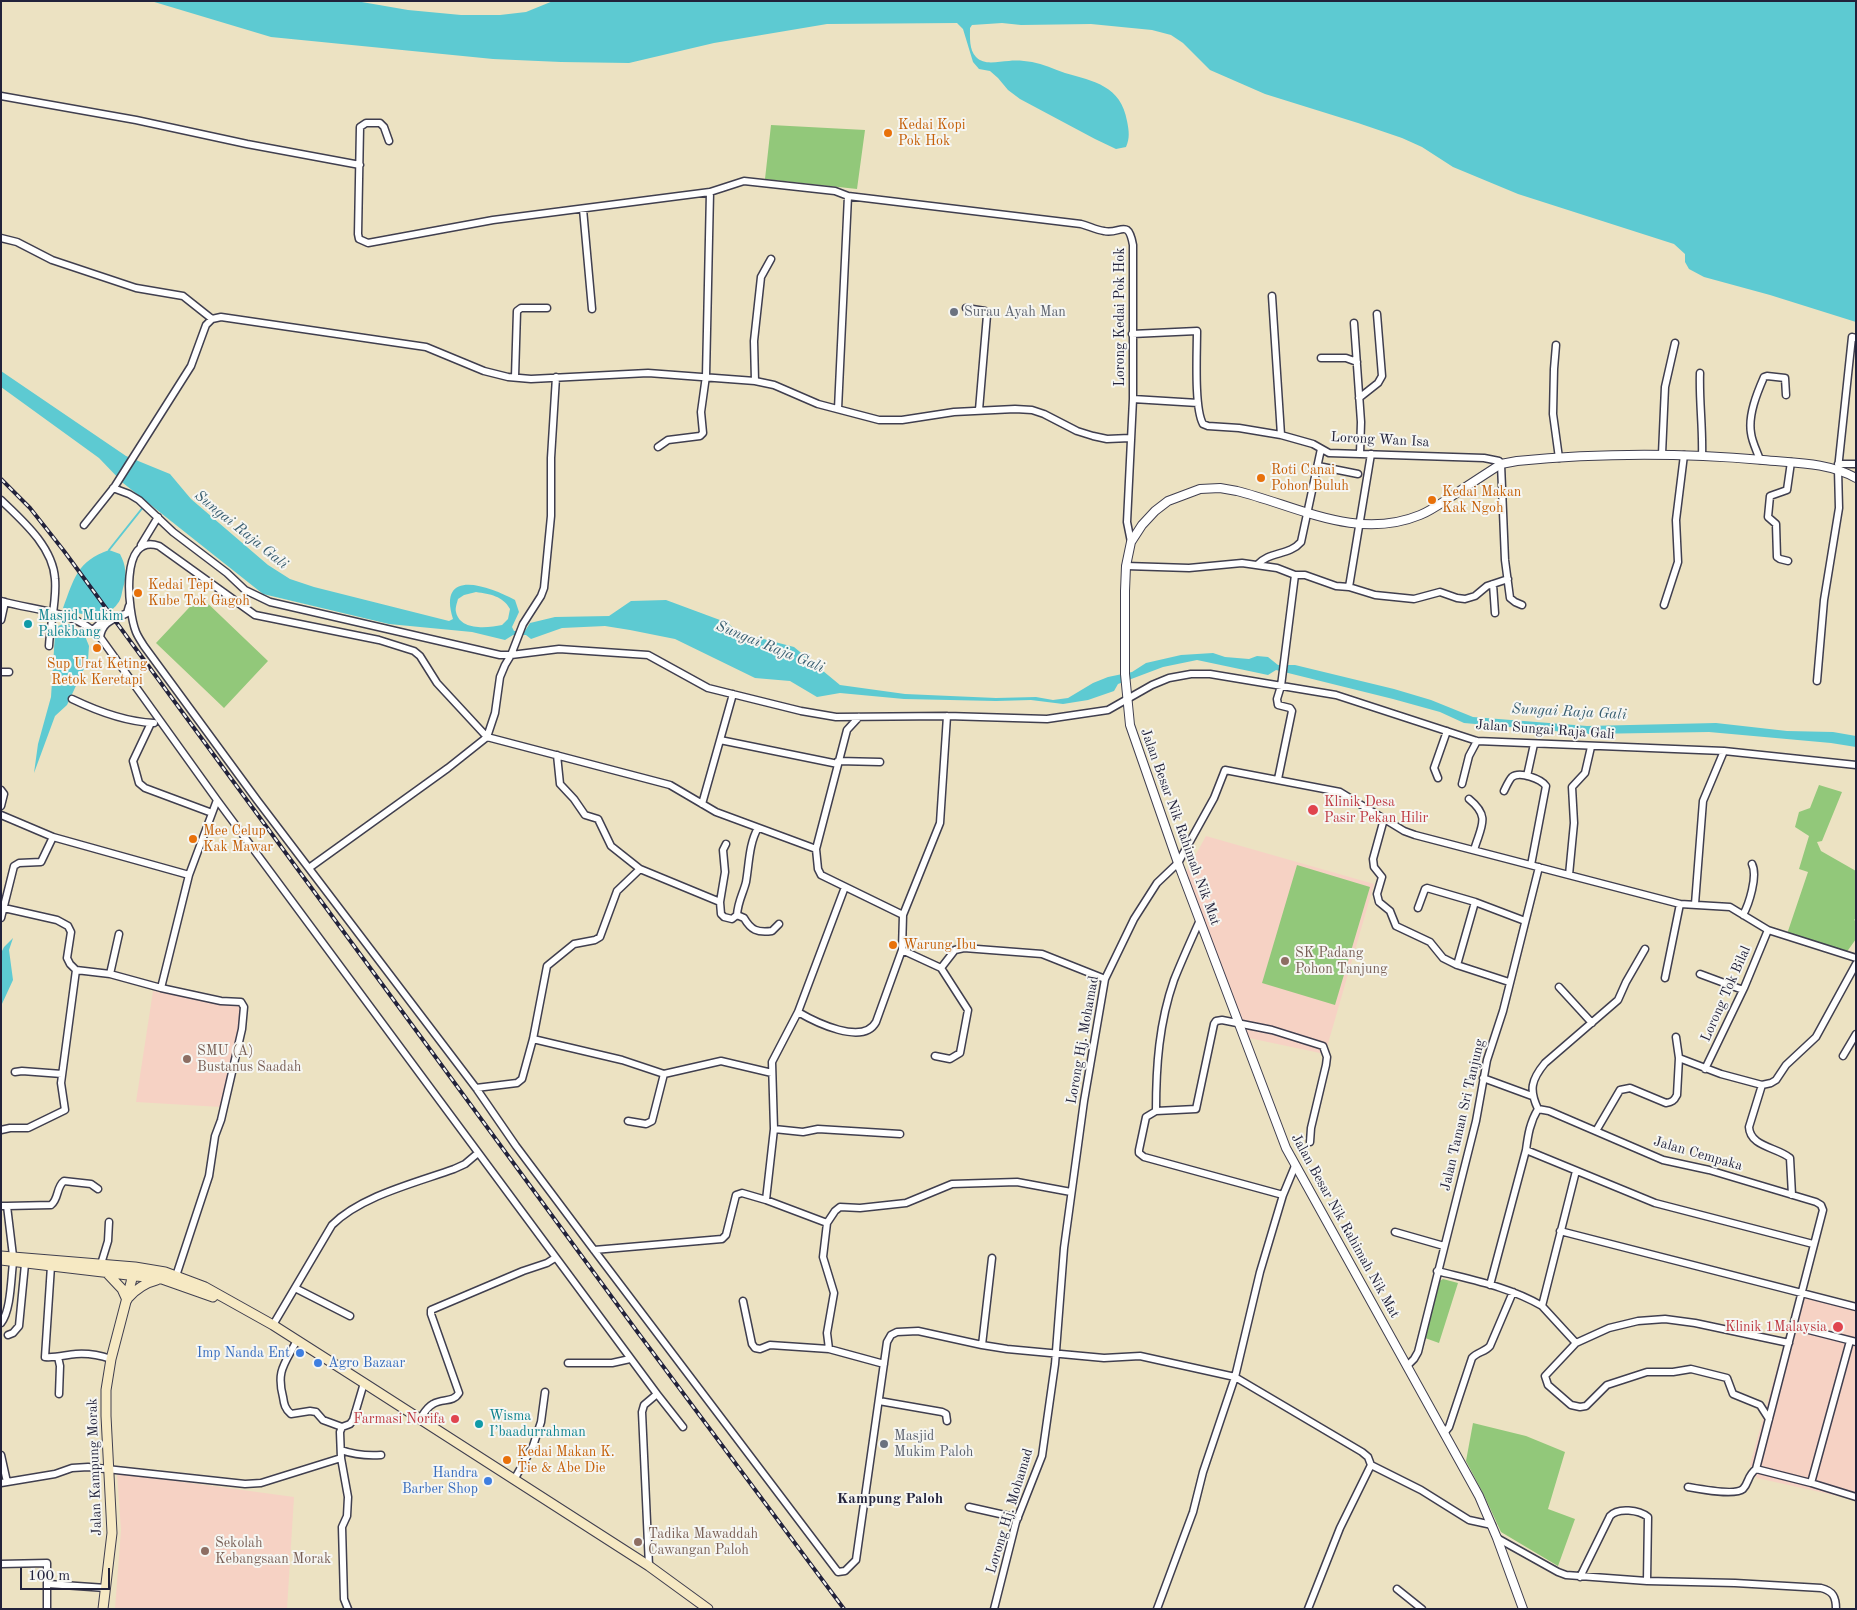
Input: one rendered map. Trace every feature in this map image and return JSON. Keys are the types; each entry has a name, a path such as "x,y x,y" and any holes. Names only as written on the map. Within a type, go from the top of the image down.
{"main road":[{"path":"1,1256 13,1259 134,1271 175,1279 236,1306 273,1325 364,1383 649,1566 708,1609"},
{"path":"1,1260 13,1259 25,1264 104,1268 122,1289 127,1300 136,1289 148,1282 175,1279"},
{"path":"134,1271 162,1279"},
{"name":"Jalan Kampung Morak","path":"103,1609 112,1532 105,1402 111,1359 134,1271"}],"street":[{"path":"1,96 136,120 247,144 360,165"},
{"path":"389,141 382,124 366,123 362,125 360,130 358,234 359,239 368,243 493,220 710,192 744,181 835,191 848,196 838,409"},
{"path":"658,448 668,440 700,436 702,434 701,412 706,376 710,192"},
{"name":"Lorong Kedai Pok Hok","path":"848,196 1080,224 1104,232 1120,228 1127,230 1132,235 1134,245 1133,399 1127,522 1131,542"},
{"path":"582,209 592,309"},
{"path":"1,238 17,242 52,260 136,288 183,296 212,319 231,318 426,347 484,371 515,377 531,379 648,373 706,376 774,385 818,404 878,420 902,420 979,410 1032,410 1077,431 1093,436 1130,438"},
{"path":"755,381 754,341 761,276 771,259"},
{"path":"1272,296 1282,435"},
{"path":"515,377 517,311 521,308 547,308"},
{"path":"966,308 985,311 986,315 979,410"},
{"path":"1359,398 1378,383 1383,373 1377,314"},
{"path":"84,525 114,487 191,366 204,330 212,319"},
{"path":"1354,323 1361,422 1360,454"},
{"name":"Lorong Wan Isa","path":"1132,334 1197,331 1198,403 1202,424 1282,435 1312,444 1329,453 1484,458 1495,459 1501,464"},
{"path":"1817,681 1824,600 1839,508 1838,467 1852,337 1856,338"},
{"path":"1662,454 1665,387 1675,343"},
{"path":"1556,345 1553,414 1559,458"},
{"path":"1322,358 1346,358 1357,362"},
{"path":"1700,373 1699,394 1703,436 1702,456"},
{"path":"309,868 448,768 487,736 495,713 500,677 523,624 544,588 551,516 551,458 556,377"},
{"path":"1760,460 1751,435 1750,424 1764,377 1784,377 1786,381 1786,394"},
{"path":"1133,399 1198,403"},
{"path":"1257,565 1262,559 1271,555 1295,549 1301,542 1321,449"},
{"path":"1349,587 1372,454"},
{"name":"Jalan Besar Nik Rahimah Nik Mat","path":"1522,1608 1497,1538 1479,1496 1295,1166 1279,1131 1240,1023 1178,863 1130,725 1125,678 1126,566 1131,542 1154,511 1168,501 1200,489 1220,488 1237,491 1342,522 1360,525 1383,525 1401,522 1421,515 1501,464 1517,461 1619,454 1684,455 1838,467 1856,478"},
{"path":"1664,605 1678,562 1676,520 1684,455"},
{"path":"1788,561 1777,557 1776,524 1769,518 1768,514 1770,496 1787,490 1791,462"},
{"path":"1501,464 1510,598 1522,605"},
{"path":"1838,467 1856,464"},
{"path":"1318,466 1358,474"},
{"name":"Jalan Sungai Raja Gali","path":"114,487 139,500 173,532 227,573 245,590 270,602 500,654 511,655 557,648 648,655 707,687 801,712 836,717 947,716 1047,719 1108,710 1152,685 1169,678 1192,674 1210,674 1336,695 1477,741 1724,751 1856,765"},
{"path":"1,500 30,529 52,564 55,580 49,646"},
{"path":"100,637 103,626 107,622 127,613 132,562 158,517"},
{"path":"140,546 153,544 164,549 255,615 379,640 414,651 420,656 437,683 487,736 670,785 716,812 816,850"},
{"path":"1126,566 1194,568 1237,562 1277,568 1295,575 1305,575 1336,586 1349,587 1379,596 1414,599 1440,592 1465,599 1474,596 1487,586 1508,579"},
{"path":"1278,779 1292,711 1290,708 1278,704 1277,699 1281,686 1295,575"},
{"path":"1493,584 1495,613"},
{"path":"1,620 3,602 76,619 100,637 160,723 554,1258 683,1427"},
{"path":"129,605 137,636 257,800 476,1088 516,1146 594,1250 840,1573 845,1571 856,1560 888,1339 897,1332 918,1331 982,1345 1104,1358 1130,1356 1149,1358 1236,1377 1362,1452 1368,1457 1371,1465 1421,1490 1469,1520 1492,1525"},
{"path":"93,630 111,614 120,616"},
{"path":"1,672 9,672"},
{"path":"702,804 734,694"},
{"path":"72,699 106,712 150,723 160,723"},
{"path":"798,1012 822,1025 859,1033 871,1030 876,1022 902,950 903,916 940,823 947,716"},
{"path":"859,717 848,728 838,762 816,850 818,870 821,875 903,916"},
{"path":"150,723 132,761 139,783 145,788 212,813"},
{"path":"1438,778 1434,768 1447,731"},
{"path":"720,740 838,762 880,762"},
{"path":"1462,784 1469,756 1477,741"},
{"path":"1528,776 1534,744"},
{"path":"1569,875 1574,823 1572,787 1585,773 1591,747"},
{"path":"1695,904 1703,801 1724,751"},
{"path":"557,755 559,778 562,786 574,798 585,815 598,819 611,846 640,869 720,902"},
{"name":"Lorong Hj. Mohamad","path":"994,1609 1018,1518 1042,1456 1056,1352 1064,1248 1071,1192 1104,979 1138,912 1157,883 1178,863 1214,798 1225,770 1340,792 1384,819 1415,835 1680,904 1724,906 1736,910 1768,930 1856,958"},
{"path":"1504,791 1515,775 1528,776 1543,782 1546,789 1531,865"},
{"path":"1,790 4,794 1,806"},
{"path":"1469,799 1479,807 1483,820 1474,850"},
{"path":"161,988 189,876 217,800"},
{"path":"1,815 53,837 189,876"},
{"path":"1384,819 1373,859 1374,867 1382,877 1377,894 1379,902 1390,911 1396,926 1430,942 1443,958 1456,965 1509,982"},
{"path":"737,915 738,902 746,883 754,836 758,828"},
{"path":"1,918 4,908 5,888 15,864 41,862 53,837"},
{"path":"726,844 723,850 725,871 720,902 721,912 724,918 730,919 737,915"},
{"path":"1742,915 1747,907 1752,889 1754,868 1752,864"},
{"name":"Jalan Taman Sri Tanjung","path":"1407,1366 1414,1360 1418,1352 1433,1295 1437,1271 1472,1140 1483,1078 1539,867"},
{"path":"476,1088 521,1081 533,1039 547,966 573,945 600,937 618,890 640,869"},
{"path":"766,1200 774,1129 772,1062 798,1012 845,887"},
{"path":"1418,908 1427,888 1475,902 1525,921"},
{"path":"1456,965 1475,902"},
{"path":"1665,978 1680,904"},
{"path":"4,908 57,920 68,926 71,932 67,958 76,970 110,974 220,1001 241,1002 244,1007 242,1029 221,1120 215,1136 209,1176 175,1279"},
{"path":"737,915 744,918 748,926 754,930 772,931 779,924"},
{"path":"1156,1110 1156,1075 1162,1026 1174,981 1200,920"},
{"name":"Lorong Tok Bilal","path":"1705,1069 1743,990 1768,930"},
{"path":"110,974 120,934"},
{"path":"941,968 955,950 964,948 1042,954 1104,979"},
{"path":"1490,1285 1526,1150 1531,1123 1538,1109 1532,1096 1533,1085 1541,1068 1618,1000 1645,949"},
{"path":"902,950 941,968 966,1005 968,1014 960,1053 950,1059 935,1056"},
{"path":"1679,1058 1705,1069 1762,1085 1776,1080 1786,1065 1816,1037 1856,964"},
{"path":"1,1130 28,1128 64,1112 61,1091 62,1074 76,970"},
{"path":"1700,974 1743,990"},
{"path":"1559,987 1592,1023"},
{"path":"1283,1195 1141,1155 1139,1150 1144,1123 1150,1113 1156,1110 1196,1109 1214,1024 1219,1020 1272,1030 1323,1046 1326,1051 1326,1065 1311,1128 1310,1142"},
{"path":"1843,1056 1856,1035"},
{"path":"1596,1132 1620,1090 1624,1088 1630,1088 1666,1103 1675,1100 1677,1095 1679,1058 1676,1037"},
{"path":"533,1039 622,1060 664,1074 721,1061 772,1073"},
{"path":"15,1072 62,1074"},
{"path":"628,1121 648,1124 652,1121 664,1074"},
{"path":"1483,1078 1532,1096"},
{"path":"1762,1085 1749,1127 1749,1134 1758,1142 1790,1158 1792,1195"},
{"name":"Jalan Cempaka","path":"1538,1109 1548,1111 1663,1160 1709,1170 1816,1202 1823,1210 1823,1216 1814,1244"},
{"path":"774,1129 803,1132 818,1129 900,1134"},
{"path":"1526,1150 1668,1207 1814,1244 1756,1469 1750,1474 1742,1489 1738,1491 1710,1490 1688,1486"},
{"path":"273,1325 332,1225 344,1213 385,1194 454,1169 478,1153"},
{"path":"1157,1609 1190,1518 1202,1472 1236,1377 1260,1272 1283,1195 1295,1166"},
{"path":"1542,1306 1576,1171"},
{"path":"1,1323 7,1309 13,1259 4,1206 51,1205 55,1202 60,1184 64,1181 91,1184 98,1189"},
{"path":"829,1349 827,1333 834,1293 823,1257 827,1223 835,1211 840,1208 860,1208 906,1203 953,1184 1017,1182 1071,1192"},
{"path":"594,1250 722,1239 726,1236 736,1195 742,1193 827,1223"},
{"path":"104,1268 109,1222"},
{"path":"1560,1231 1801,1291 1856,1307"},
{"path":"1395,1232 1444,1246"},
{"path":"420,1419 429,1407 435,1403 452,1400 459,1393 431,1314 432,1310 523,1271 547,1263 554,1258"},
{"path":"982,1345 992,1258"},
{"path":"8,1335 13,1333 18,1326 25,1264"},
{"path":"51,1266 45,1357 90,1354 111,1359"},
{"path":"1437,1271 1490,1285 1528,1298 1542,1306 1576,1343"},
{"path":"295,1288 350,1316"},
{"path":"1444,1433 1449,1427 1472,1358 1490,1346 1512,1292"},
{"path":"743,1301 752,1344 755,1348 760,1349 770,1345 829,1349 884,1364"},
{"path":"1769,1419 1760,1405 1732,1394 1727,1378 1691,1369 1673,1372 1647,1372 1607,1385 1586,1406 1580,1407 1571,1405 1548,1385 1545,1376 1576,1343 1609,1328 1638,1321 1664,1319 1694,1323 1788,1343"},
{"path":"1793,1326 1853,1342 1811,1483"},
{"path":"297,1340 280,1375 285,1406 292,1414 316,1412 323,1420 342,1427 350,1424 353,1420 364,1383"},
{"path":"58,1357 60,1366 59,1394"},
{"path":"568,1363 612,1363 630,1359"},
{"path":"514,1480 533,1446 541,1422 545,1392"},
{"path":"649,1566 642,1412 644,1405 657,1394"},
{"path":"879,1401 942,1412 946,1414 947,1421"},
{"path":"342,1427 341,1458 348,1497 347,1516 342,1527 344,1599 348,1609"},
{"path":"341,1450 354,1455 381,1455"},
{"path":"1,1455 4,1483 55,1474 72,1468 88,1467 245,1484 261,1483 341,1458"},
{"path":"1308,1609 1340,1528 1371,1465"},
{"path":"1756,1469 1856,1497"},
{"path":"969,1507 1018,1518"},
{"path":"1580,1577 1610,1516 1617,1510 1621,1510 1642,1513 1648,1517 1647,1581"},
{"path":"1497,1538 1558,1572 1580,1577 1822,1588 1829,1590 1834,1595 1836,1609"},
{"path":"1,1564 47,1563 47,1609"},
{"path":"48,1584 106,1588"},
{"path":"1397,1589 1422,1609"}],"shaded area":[{"name":"SK Padang Pohon Tanjung","path":"1206,836 1374,884 1325,1054 1244,1037 1186,872"},
{"name":"SMU (A) Bustanus Saadah","path":"153,991 236,1005 242,1008 221,1107 136,1102"},
{"path":"1798,1293 1856,1309 1856,1500 1757,1478 1750,1465"},
{"name":"Sekolah Kebangsaan Morak","path":"117,1473 294,1497 287,1609 115,1609 121,1530"}],"green space":[{"path":"771,125 865,130 857,189 765,179"},
{"path":"200,596 268,661 224,708 156,643"},
{"path":"1819,785 1842,792 1822,841 1817,842 1821,851 1856,871 1856,918 1854,920 1856,921 1856,939 1846,953 1787,934 1808,872 1799,869 1809,836 1795,827 1799,812 1810,808"},
{"path":"1297,865 1370,887 1335,1005 1262,983"},
{"path":"1443,1279 1458,1283 1439,1343 1425,1338 1438,1282"},
{"path":"1473,1423 1526,1436 1565,1452 1548,1509 1575,1519 1558,1566 1501,1532 1466,1461"}],"water":[{"path":"151,1 356,1 408,10 461,15 500,15 526,12 553,1 1856,1 1856,322 1704,277 1689,269 1685,262 1685,254 1674,244 1518,194 1453,167 1422,147 1402,138 1265,94 1210,70 1183,43 1171,35 1152,30 1091,24 1021,25 1002,23 972,25 970,28 972,51 980,60 987,62 1026,61 1036,63 1096,82 1105,87 1119,100 1124,109 1129,131 1126,147 1116,149 1020,99 1008,90 990,71 979,69 973,62 963,29 957,23 827,24 714,43 629,63 561,62 493,59 271,37"},
{"name":"Sungai Raja Gali","path":"1,371 126,456 170,474 191,499 268,565 290,579 314,587 449,621 453,619 450,603 452,592 459,586 468,585 480,586 515,600 519,612 512,627 514,631 525,631 530,623 555,617 609,616 631,601 666,600 728,623 737,632 794,647 840,685 905,694 996,698 1036,697 1053,700 1068,698 1093,683 1108,677 1132,672 1146,663 1181,655 1213,653 1225,657 1249,659 1257,656 1268,657 1278,665 1295,665 1394,689 1431,700 1473,717 1587,726 1716,723 1787,731 1833,732 1856,736 1856,747 1709,732 1588,734 1464,723 1440,712 1276,670 1268,675 1197,660 1163,667 1118,684 1114,691 1088,700 1063,704 1031,700 904,699 840,693 817,697 790,681 755,678 675,639 630,630 605,626 562,628 531,639 526,635 513,635 505,640 472,632 389,624 263,594 123,483 99,458 1,387","holes":["476,592 491,595 504,601 510,609 508,619 502,625 475,627 463,622 459,618 456,610 458,599 464,595"]},
{"path":"109,550 120,554 125,566 125,579 118,603 107,612 92,615 77,613 63,608 78,572 98,554"},
{"path":"69,624 85,636 89,646 88,660 67,705 55,716 34,773 38,744 51,697 55,634 58,626"},
{"path":"13,938 9,950 13,980 1,1006 1,953"}],"waterway":[{"path":"109,550 144,506"}],"railway":[{"path":"1,479 30,508 64,551 636,1330 844,1609"}],"place":[{"name":"Kedai Kopi Pok Hok","path":"888,133"},
{"name":"Surau Ayah Man","path":"954,312"},
{"name":"Roti Canai Pohon Buluh","path":"1261,478"},
{"name":"Kedai Makan Kak Ngoh","path":"1432,500"},
{"name":"Kedai Tepi Kube Tok Gagoh","path":"138,593"},
{"name":"Masjid Mukim Palekbang","path":"28,624"},
{"name":"Sup Urat Keting Retok Keretapi","path":"97,648"},
{"name":"Klinik Desa Pasir Pekan Hilir","path":"1313,810"},
{"name":"Mee Celup Kak Mawar","path":"193,839"},
{"name":"Warung Ibu","path":"893,945"},
{"name":"SK Padang Pohon Tanjung","path":"1285,961"},
{"name":"SMU (A) Bustanus Saadah","path":"187,1059"},
{"name":"Klinik 1Malaysia","path":"1838,1327"},
{"name":"Imp Nanda Ent","path":"300,1353"},
{"name":"Agro Bazaar","path":"318,1363"},
{"name":"Farmasi Norifa","path":"455,1419"},
{"name":"Wisma I’baadurrahman","path":"479,1424"},
{"name":"Masjid Mukim Paloh","path":"884,1444"},
{"name":"Kedai Makan K. Tie & Abe Die","path":"507,1460"},
{"name":"Handra Barber Shop","path":"488,1481"},
{"name":"Tadika Mawaddah Cawangan Paloh","path":"638,1542"},
{"name":"Sekolah Kebangsaan Morak","path":"205,1551"}],"district":[{"name":"Kampung Paloh","path":"890,1499"}]}
